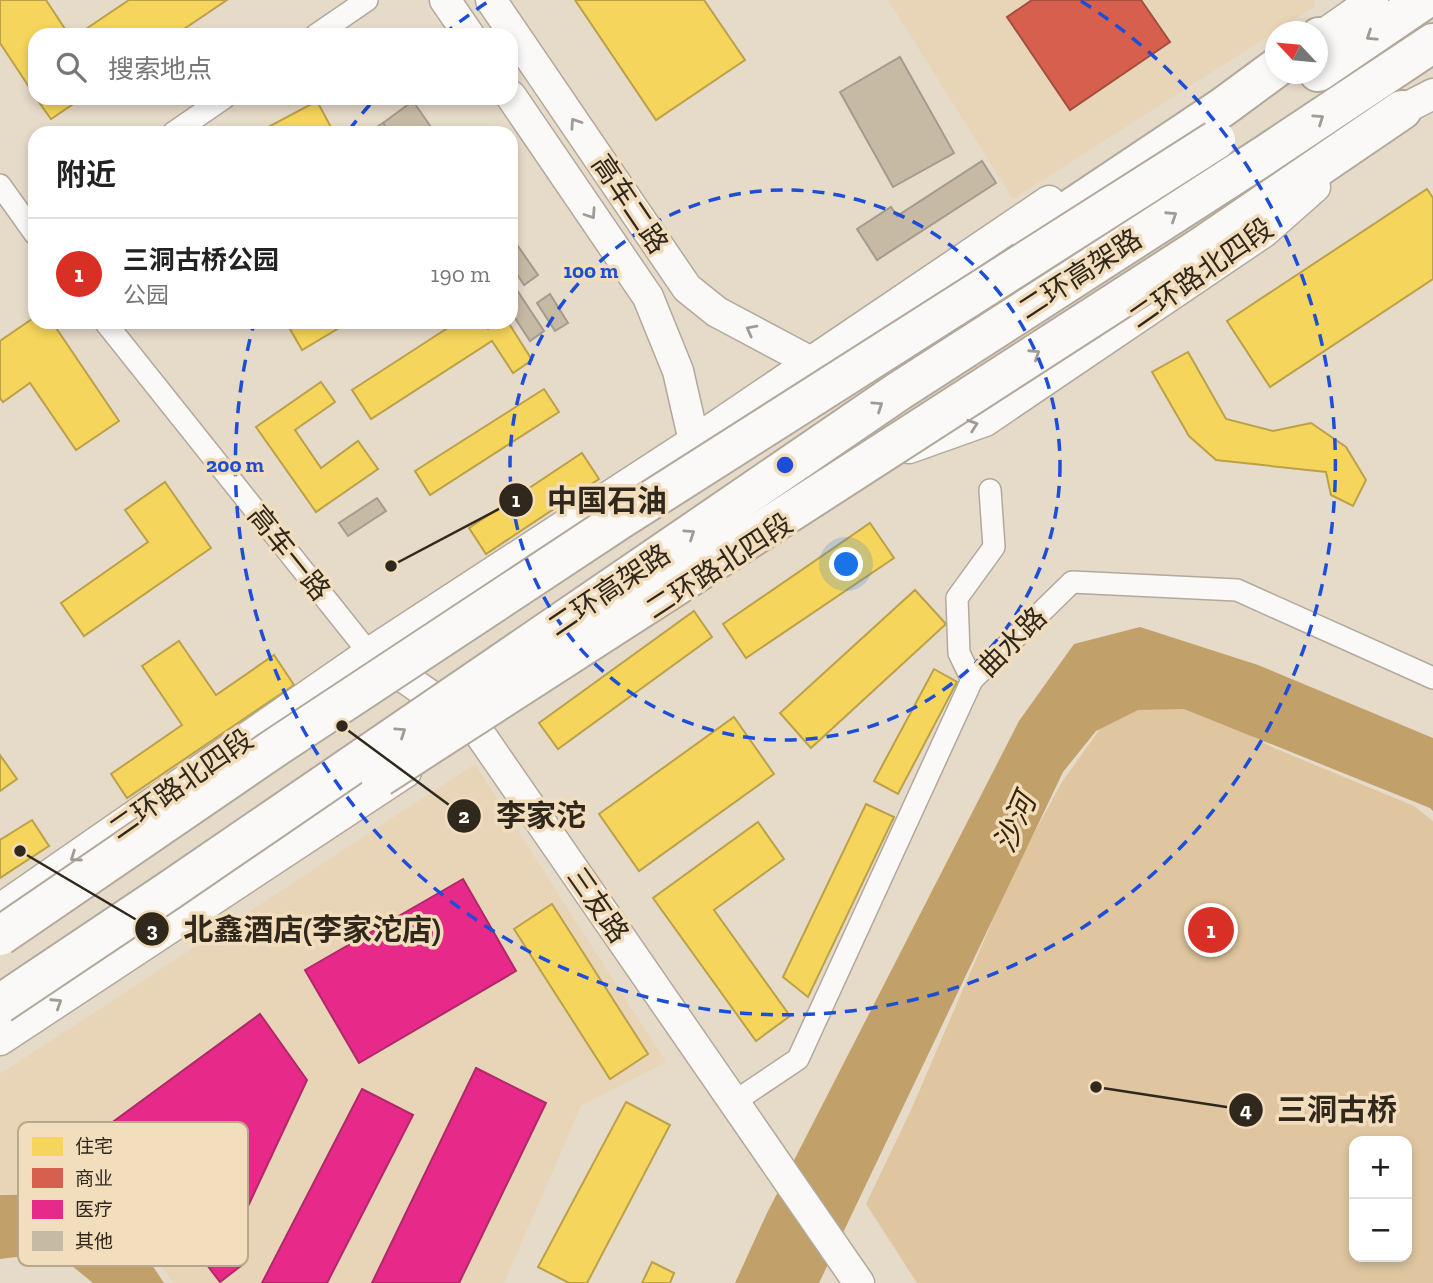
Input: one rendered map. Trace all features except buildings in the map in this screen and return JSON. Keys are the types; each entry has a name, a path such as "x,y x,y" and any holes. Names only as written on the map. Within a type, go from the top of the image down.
{"highway":[{"name":"二环高架路","path":"1328,46 1424,0"},
{"name":"二环高架路","path":"0,1004 899,391 1224,182 1433,43"},
{"path":"276,747 318,705 1030,236 1265,76"},
{"name":"二环高架路","path":"0,936 276,747 621,519 1216,140 1280,84"},
{"path":"167,892 235,871 1198,249 1417,102"}],"main road":[{"path":"446,0 464,28"},
{"name":"高车二路","path":"491,0 510,28"},
{"path":"1328,41 1373,0"},
{"name":"高车二路","path":"518,39 688,288 717,312 811,362"},
{"name":"二环路北四段","path":"0,909 369,653 694,441 1048,202 1213,96 1265,67"},
{"name":"二环路北四段","path":"0,1040 885,456 985,421 1264,232 1417,102 1433,81"},
{"name":"高车二路","path":"517,105 648,297 677,371 694,441"},
{"name":"三友路","path":"369,653 475,727 859,1283"}],"street":[{"path":"326,28 367,0"},
{"path":"183,126 214,105"},
{"path":"0,185 28,222"},
{"name":"高车一路","path":"111,329 369,653"},
{"path":"972,680 959,653 957,598 995,547 990,490"},
{"name":"曲水路","path":"734,1102 798,1059 972,680 1072,582 1237,590 1433,678"}],"shaded area":[{"path":"888,0 1315,0 1314,7 1292,21 1265,21 1265,38 1013,199"},
{"path":"1176,697 1274,748 1414,806 1433,821 1433,1283 917,1283 866,1204 911,1110 1017,864 1062,782 1112,712"},
{"path":"475,764 666,1062 581,1106 504,1283 173,1283 160,1266 248,1266 248,1122 18,1122 18,1195 0,1193 0,1074"}],"water":[{"name":"沙河","path":"1140,627 1258,665 1433,738 1433,811 1184,709 1138,710 1096,731 1063,772 819,1283 735,1283 767,1213 1019,721 1074,644"},
{"path":"0,1195 18,1195 18,1257 0,1259"},
{"path":"72,1266 153,1266 164,1283 93,1283"}],"place":[{"name":"中国石油","path":"391,566"},
{"name":"李家沱","path":"342,726"},
{"name":"北鑫酒店(李家沱店)","path":"20,851"},
{"name":"三洞古桥公园","path":"1211,930"},
{"name":"三洞古桥","path":"1096,1087"}]}
